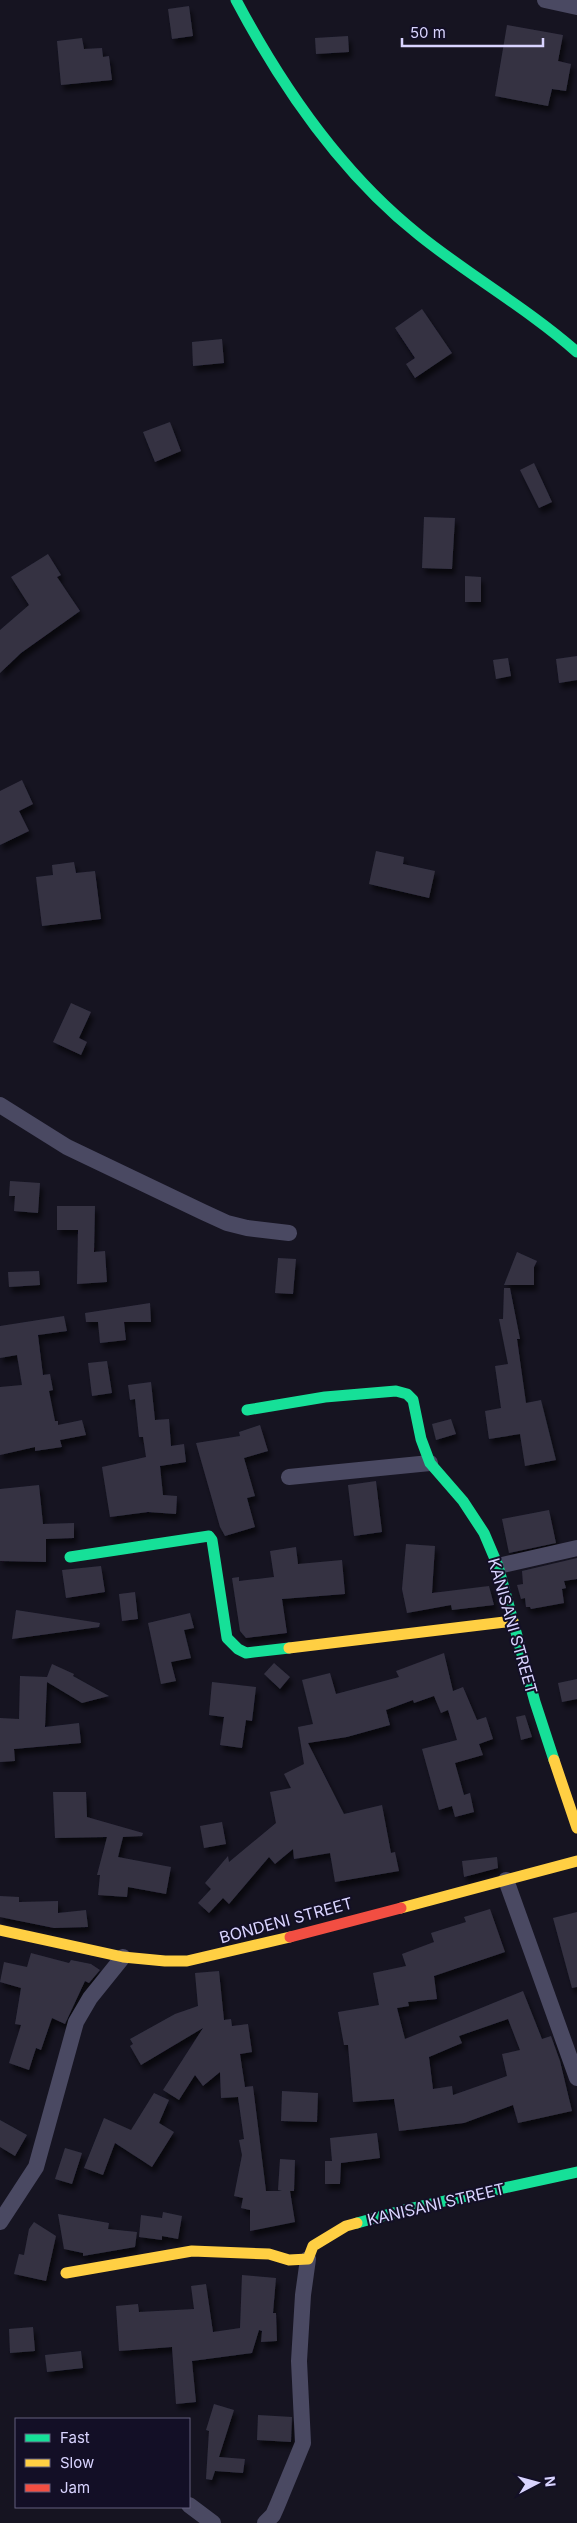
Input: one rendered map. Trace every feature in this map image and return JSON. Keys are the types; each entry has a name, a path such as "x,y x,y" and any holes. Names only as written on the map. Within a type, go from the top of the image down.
{"street":[{"path":"236,0 263,51 320,131 365,187 419,235 544,323 577,352"},
{"path":"545,0 577,7"},
{"path":"0,1105 67,1146 203,1212 228,1223 247,1228 289,1233"},
{"name":"KANISANI STREET","path":"247,1410 325,1397 396,1392 407,1394 412,1400 421,1439 430,1463 463,1501 484,1533 498,1566 535,1702 577,1828"},
{"path":"289,1477 430,1463"},
{"path":"70,1557 209,1536 212,1540 227,1638 238,1649 246,1653 513,1621"},
{"path":"498,1566 577,1548"},
{"name":"BONDENI STREET","path":"0,1930 123,1957 165,1961 209,1957 577,1861"},
{"path":"506,1880 571,2041 577,2078"},
{"path":"0,2222 36,2167 76,2022 90,1998 123,1957"},
{"name":"KANISANI STREET","path":"265,2523 275,2510 303,2443 299,2361 303,2295 308,2259 313,2246 346,2226 417,2207 577,2172"},
{"path":"66,2273 192,2251 269,2254 289,2260 308,2259"},
{"path":"190,2506 213,2523"}],"building":[{"path":"189,6 193,36 172,39 168,9"},
{"path":"507,25 563,35 558,61 571,64 566,91 552,89 548,106 495,96"},
{"path":"348,36 349,52 316,54 315,38"},
{"path":"82,38 84,49 102,48 103,57 109,56 112,80 61,85 57,41"},
{"path":"422,309 452,353 415,378 406,364 415,358 395,328"},
{"path":"222,339 224,363 193,366 192,342"},
{"path":"170,422 181,451 155,462 143,432"},
{"path":"534,463 552,502 539,508 520,470"},
{"path":"424,517 455,518 452,569 422,568"},
{"path":"48,554 61,575 57,577 80,611 21,653 0,673 0,630 29,605 11,577"},
{"path":"465,576 481,577 481,602 465,602"},
{"path":"577,656 577,680 559,683 556,659"},
{"path":"508,658 511,676 496,679 493,660"},
{"path":"22,780 33,804 19,811 29,831 0,845 0,791"},
{"path":"376,851 404,857 403,864 435,871 429,898 369,884"},
{"path":"74,862 76,873 95,871 101,919 42,926 36,877 53,875 52,865"},
{"path":"71,1003 91,1012 79,1038 87,1042 81,1055 53,1042"},
{"path":"10,1181 40,1183 38,1213 14,1211 15,1196 9,1196"},
{"path":"57,1206 95,1206 94,1252 105,1251 107,1282 77,1284 78,1230 57,1230"},
{"path":"517,1252 537,1261 534,1267 534,1285 504,1285"},
{"path":"278,1258 296,1259 293,1294 275,1293"},
{"path":"39,1271 40,1285 9,1287 8,1272"},
{"path":"504,1288 510,1288 520,1339 517,1339 526,1403 541,1400 556,1460 525,1466 520,1434 489,1439 485,1411 501,1408 495,1366 508,1364 499,1319 503,1319"},
{"path":"150,1303 151,1322 124,1322 126,1340 100,1343 98,1322 86,1322 85,1313"},
{"path":"64,1316 67,1331 38,1335 43,1375 50,1374 53,1390 49,1391 55,1421 58,1421 58,1425 82,1420 86,1435 60,1440 62,1447 35,1451 35,1447 0,1455 0,1387 22,1385 17,1355 0,1358 0,1326"},
{"path":"107,1361 112,1393 92,1396 88,1363"},
{"path":"151,1382 155,1420 169,1419 171,1446 184,1444 186,1462 160,1466 163,1495 177,1496 176,1514 148,1512 110,1517 102,1467 146,1457 143,1437 139,1437 135,1399 130,1400 128,1385"},
{"path":"451,1419 456,1434 436,1440 432,1424"},
{"path":"260,1425 268,1451 244,1458 255,1496 247,1498 255,1527 225,1536 220,1527 196,1443 240,1436 239,1432"},
{"path":"376,1481 382,1532 354,1536 348,1485"},
{"path":"39,1485 43,1524 74,1523 74,1538 46,1539 46,1562 0,1561 0,1489"},
{"path":"549,1510 556,1543 509,1553 502,1519"},
{"path":"406,1544 435,1546 432,1593 489,1586 494,1605 452,1610 451,1605 407,1613 402,1589"},
{"path":"296,1547 298,1564 342,1560 345,1594 282,1599 287,1633 246,1638 240,1631 232,1578 239,1577 239,1581 274,1577 270,1551"},
{"path":"577,1558 577,1579 564,1581 566,1588 562,1589 564,1603 531,1609 526,1607 525,1598 521,1599 517,1585 523,1584 522,1571"},
{"path":"101,1566 105,1592 66,1598 62,1570"},
{"path":"135,1592 138,1619 122,1621 119,1594"},
{"path":"16,1610 100,1623 99,1627 12,1639"},
{"path":"190,1613 194,1628 184,1630 191,1658 171,1662 176,1681 161,1684 148,1623"},
{"path":"444,1653 453,1691 463,1687 477,1720 486,1717 493,1739 479,1744 483,1755 455,1763 464,1795 470,1793 474,1812 455,1817 452,1806 439,1810 422,1749 457,1740 448,1710 441,1713 434,1696 414,1703 413,1700 386,1710 390,1725 347,1737 308,1743 344,1814 382,1805 391,1853 395,1852 399,1871 335,1882 330,1853 294,1859 293,1849 275,1864 269,1857 229,1904 223,1898 209,1913 198,1903 211,1889 205,1883 228,1856 229,1862 276,1823 270,1792 291,1788 284,1774 304,1764 298,1727 313,1724 302,1680 330,1673 336,1694 399,1677 396,1671"},
{"path":"274,1663 290,1677 280,1689 264,1674"},
{"path":"52,1664 74,1674 73,1676 109,1696 82,1703 47,1682 45,1727 79,1723 81,1743 14,1749 15,1761 0,1762 0,1718 19,1719 20,1676 47,1677"},
{"path":"577,1679 577,1699 562,1702 558,1683"},
{"path":"212,1682 256,1687 252,1721 246,1720 242,1748 220,1745 224,1717 209,1715"},
{"path":"525,1715 532,1737 521,1740 516,1717"},
{"path":"53,1792 86,1792 87,1817 143,1833 142,1836 123,1837 118,1857 171,1867 166,1894 128,1887 127,1897 98,1895 100,1875 97,1875 107,1837 55,1838"},
{"path":"222,1822 226,1844 204,1848 200,1826"},
{"path":"497,1857 498,1868 464,1877 462,1861"},
{"path":"0,1896 19,1897 19,1902 58,1901 58,1913 86,1910 88,1927 54,1928 0,1917"},
{"path":"490,1909 505,1952 434,1976 437,1999 408,2002 409,2006 397,2008 405,2039 523,1991 542,2039 551,2036 560,2061 572,2111 518,2123 513,2105 464,2123 399,2131 394,2099 353,2102 348,2045 344,2045 338,2012 379,2005 373,1973 406,1966 402,1954 434,1942 431,1933 466,1922 464,1917","holes":["508,2019 520,2050 502,2054 507,2076 453,2095 452,2086 433,2089 429,2057 462,2043 459,2036"]},
{"path":"577,1912 577,1987 572,1988 553,1918"},
{"path":"31,1953 69,1963 71,1960 91,1964 100,1970 89,1983 85,1981 65,2024 52,2018 41,2050 36,2048 29,2070 9,2063 21,2025 15,2024 21,1988 0,1982 4,1962 27,1967"},
{"path":"219,1971 224,2020 231,2019 232,2026 248,2024 252,2052 240,2054 245,2087 253,2086 266,2191 282,2191 278,2190 280,2159 295,2160 294,2191 290,2191 295,2222 250,2231 250,2210 241,2208 243,2198 234,2196 242,2155 239,2140 244,2139 238,2097 221,2098 220,2072 203,2086 195,2075 179,2100 163,2090 203,2028 141,2065 130,2046 133,2044 130,2039 175,2014 198,2006 195,1973"},
{"path":"282,2091 318,2093 317,2122 281,2121"},
{"path":"154,2093 169,2100 159,2123 174,2132 152,2167 115,2143 103,2175 84,2168 104,2118 131,2130"},
{"path":"0,2120 27,2135 15,2156 0,2147"},
{"path":"377,2133 380,2158 341,2163 340,2184 325,2184 325,2161 332,2161 330,2138"},
{"path":"65,2148 82,2153 72,2184 55,2179"},
{"path":"163,2212 182,2216 178,2239 162,2236 162,2240 139,2237 141,2215 162,2218"},
{"path":"58,2214 109,2223 108,2229 137,2232 135,2247 83,2256 83,2253 64,2249"},
{"path":"34,2222 56,2236 46,2281 14,2274 19,2254 24,2255 29,2229"},
{"path":"242,2275 276,2278 273,2313 276,2313 277,2341 261,2342 262,2331 259,2330 252,2353 192,2361 196,2402 176,2404 172,2347 119,2351 116,2306 138,2304 139,2312 194,2309 191,2286 206,2284 213,2332 240,2328"},
{"path":"33,2327 35,2351 10,2353 9,2329"},
{"path":"81,2351 83,2368 47,2372 45,2355"},
{"path":"214,2404 234,2410 219,2457 245,2459 243,2473 215,2471 212,2480 206,2479 209,2431 206,2430"},
{"path":"258,2415 292,2417 291,2442 257,2440"}],"traffic: fast":[{"path":"236,0 273,65 294,96 339,156 364,184 419,235 538,321 577,352"},
{"path":"247,1410 325,1397 396,1391 407,1394 413,1400 421,1439 430,1463 463,1501 484,1533 498,1566 535,1702 554,1760"},
{"path":"70,1557 209,1536 212,1540 227,1638 238,1649 246,1653 289,1648"},
{"path":"357,2223 408,2209 577,2172"}],"traffic: slow":[{"path":"289,1648 513,1621"},
{"path":"554,1760 577,1828"},
{"path":"401,1908 577,1861"},
{"path":"0,1930 123,1957 165,1961 187,1961 290,1937"},
{"path":"66,2273 192,2251 269,2254 289,2260 308,2259 313,2246 346,2226 357,2223"}],"traffic: jam":[{"path":"290,1937 401,1908"}]}
